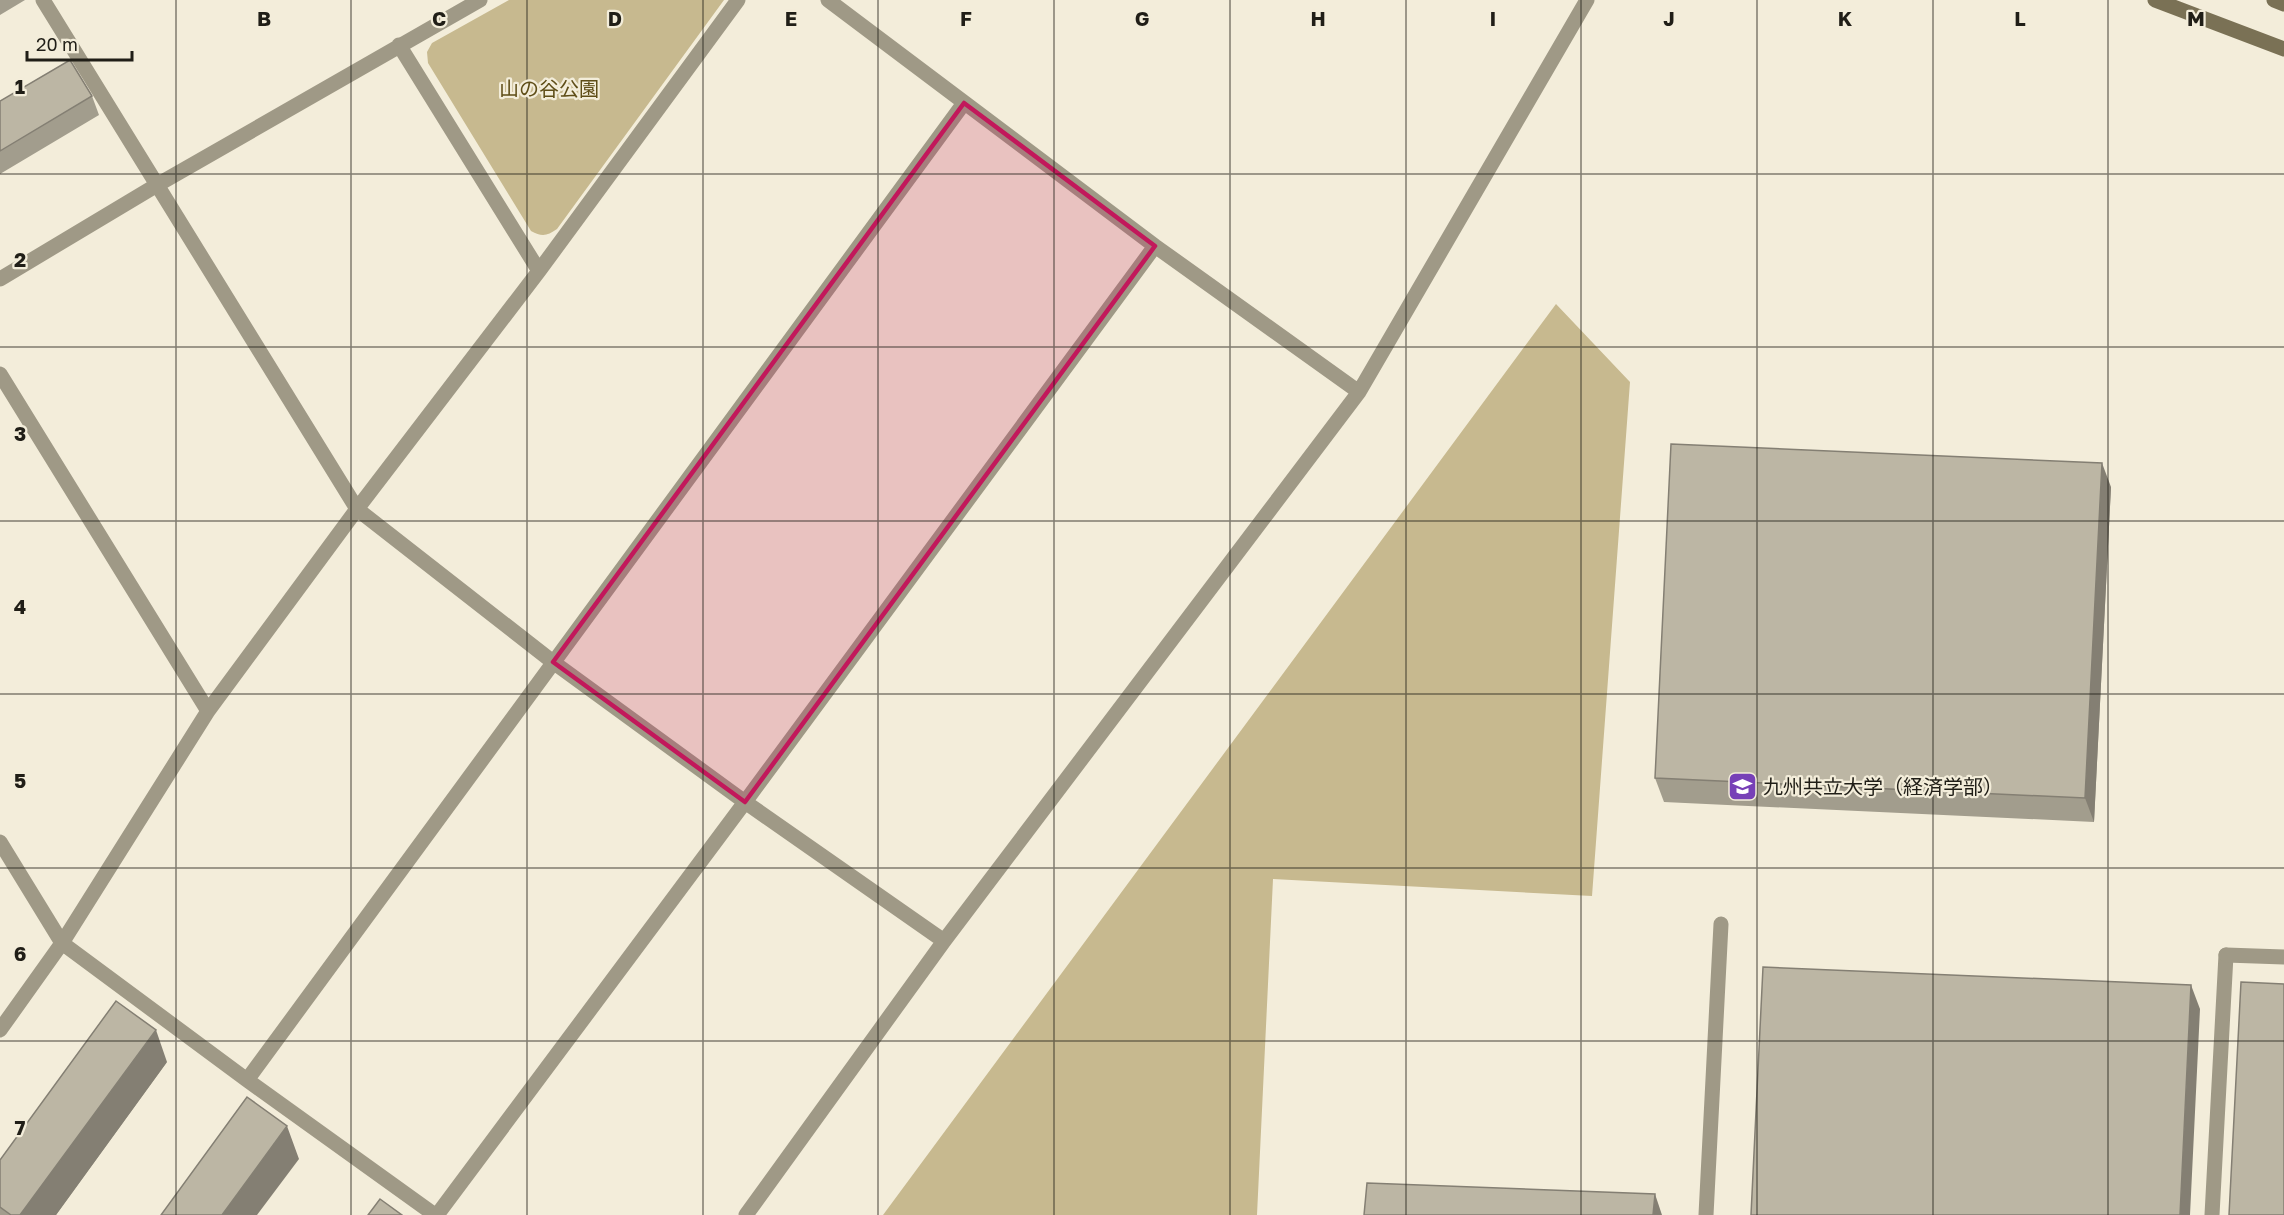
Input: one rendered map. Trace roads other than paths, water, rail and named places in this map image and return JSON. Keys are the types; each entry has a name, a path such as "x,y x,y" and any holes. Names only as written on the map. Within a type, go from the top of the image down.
{"street":[{"path":"44,0 357,509 554,662 745,802 944,941"},
{"path":"0,279 157,185 480,0"},
{"path":"0,1030 62,943 207,711 357,509 539,271 738,0"},
{"path":"828,0 1155,246 1359,392"},
{"path":"746,1215 944,941 1359,392 1587,0"},
{"path":"2155,0 2284,49"},
{"path":"2274,0 2284,4"},
{"path":"399,45 539,271"},
{"path":"247,1080 964,103"},
{"path":"0,842 62,943 247,1080 436,1215 745,802 1155,246"},
{"path":"0,374 207,711"},
{"path":"1706,1215 1721,924"},
{"path":"2212,1215 2226,955 2284,957"}],"place":[{"name":"九州共立大学（経済学部）","path":"1742,787"}],"park label":[{"name":"山の谷公園","path":"549,89"}]}
